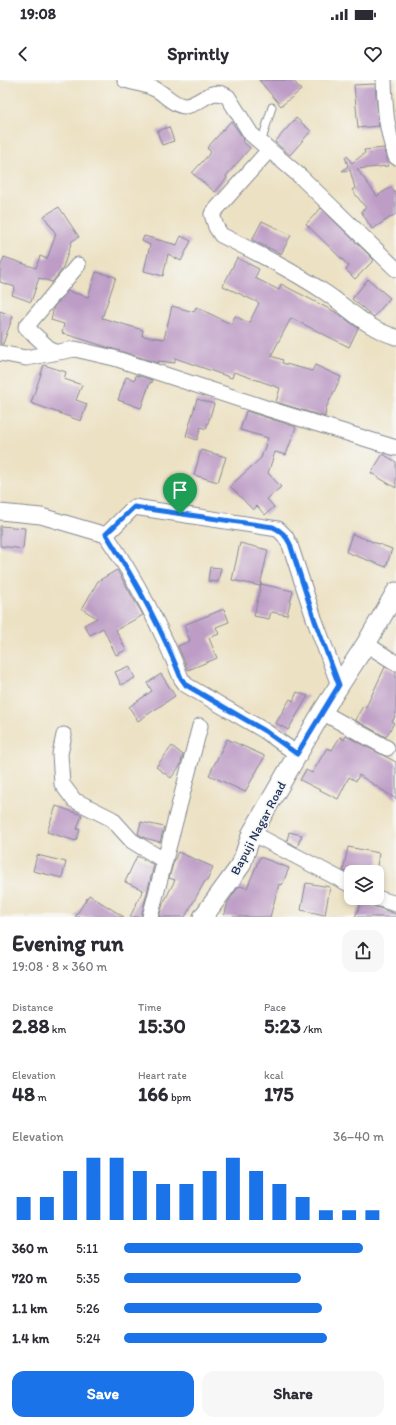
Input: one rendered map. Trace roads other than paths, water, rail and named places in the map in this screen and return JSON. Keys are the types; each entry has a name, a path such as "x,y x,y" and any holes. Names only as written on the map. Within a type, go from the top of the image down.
{"street":[{"path":"125,80 154,88 176,103 184,106 194,104 214,93 222,93 228,97 250,134 301,177 396,269"},
{"path":"384,80 385,113 388,135 396,157"},
{"path":"265,147 212,214 216,227 221,235 284,268 327,294 357,318 375,329 395,336"},
{"path":"54,353 26,327 78,265"},
{"path":"0,353 26,358 75,349 114,358 269,409 396,448"},
{"path":"106,534 134,507 278,529 286,536 290,544 315,621 339,685"},
{"path":"0,512 41,516 106,534 149,606 181,678 186,685 265,731 297,754"},
{"name":"Bapuji Nagar Road","path":"203,917 241,865 252,833 322,712 366,644 396,592"},
{"path":"366,644 396,663"},
{"path":"322,712 387,748"},
{"path":"150,917 200,726"},
{"path":"64,735 60,754 62,784 74,800 112,819 132,841 165,861"},
{"path":"252,833 344,881"},
{"path":"384,900 396,904"}],"lane":[{"path":"265,147 272,107"}]}
